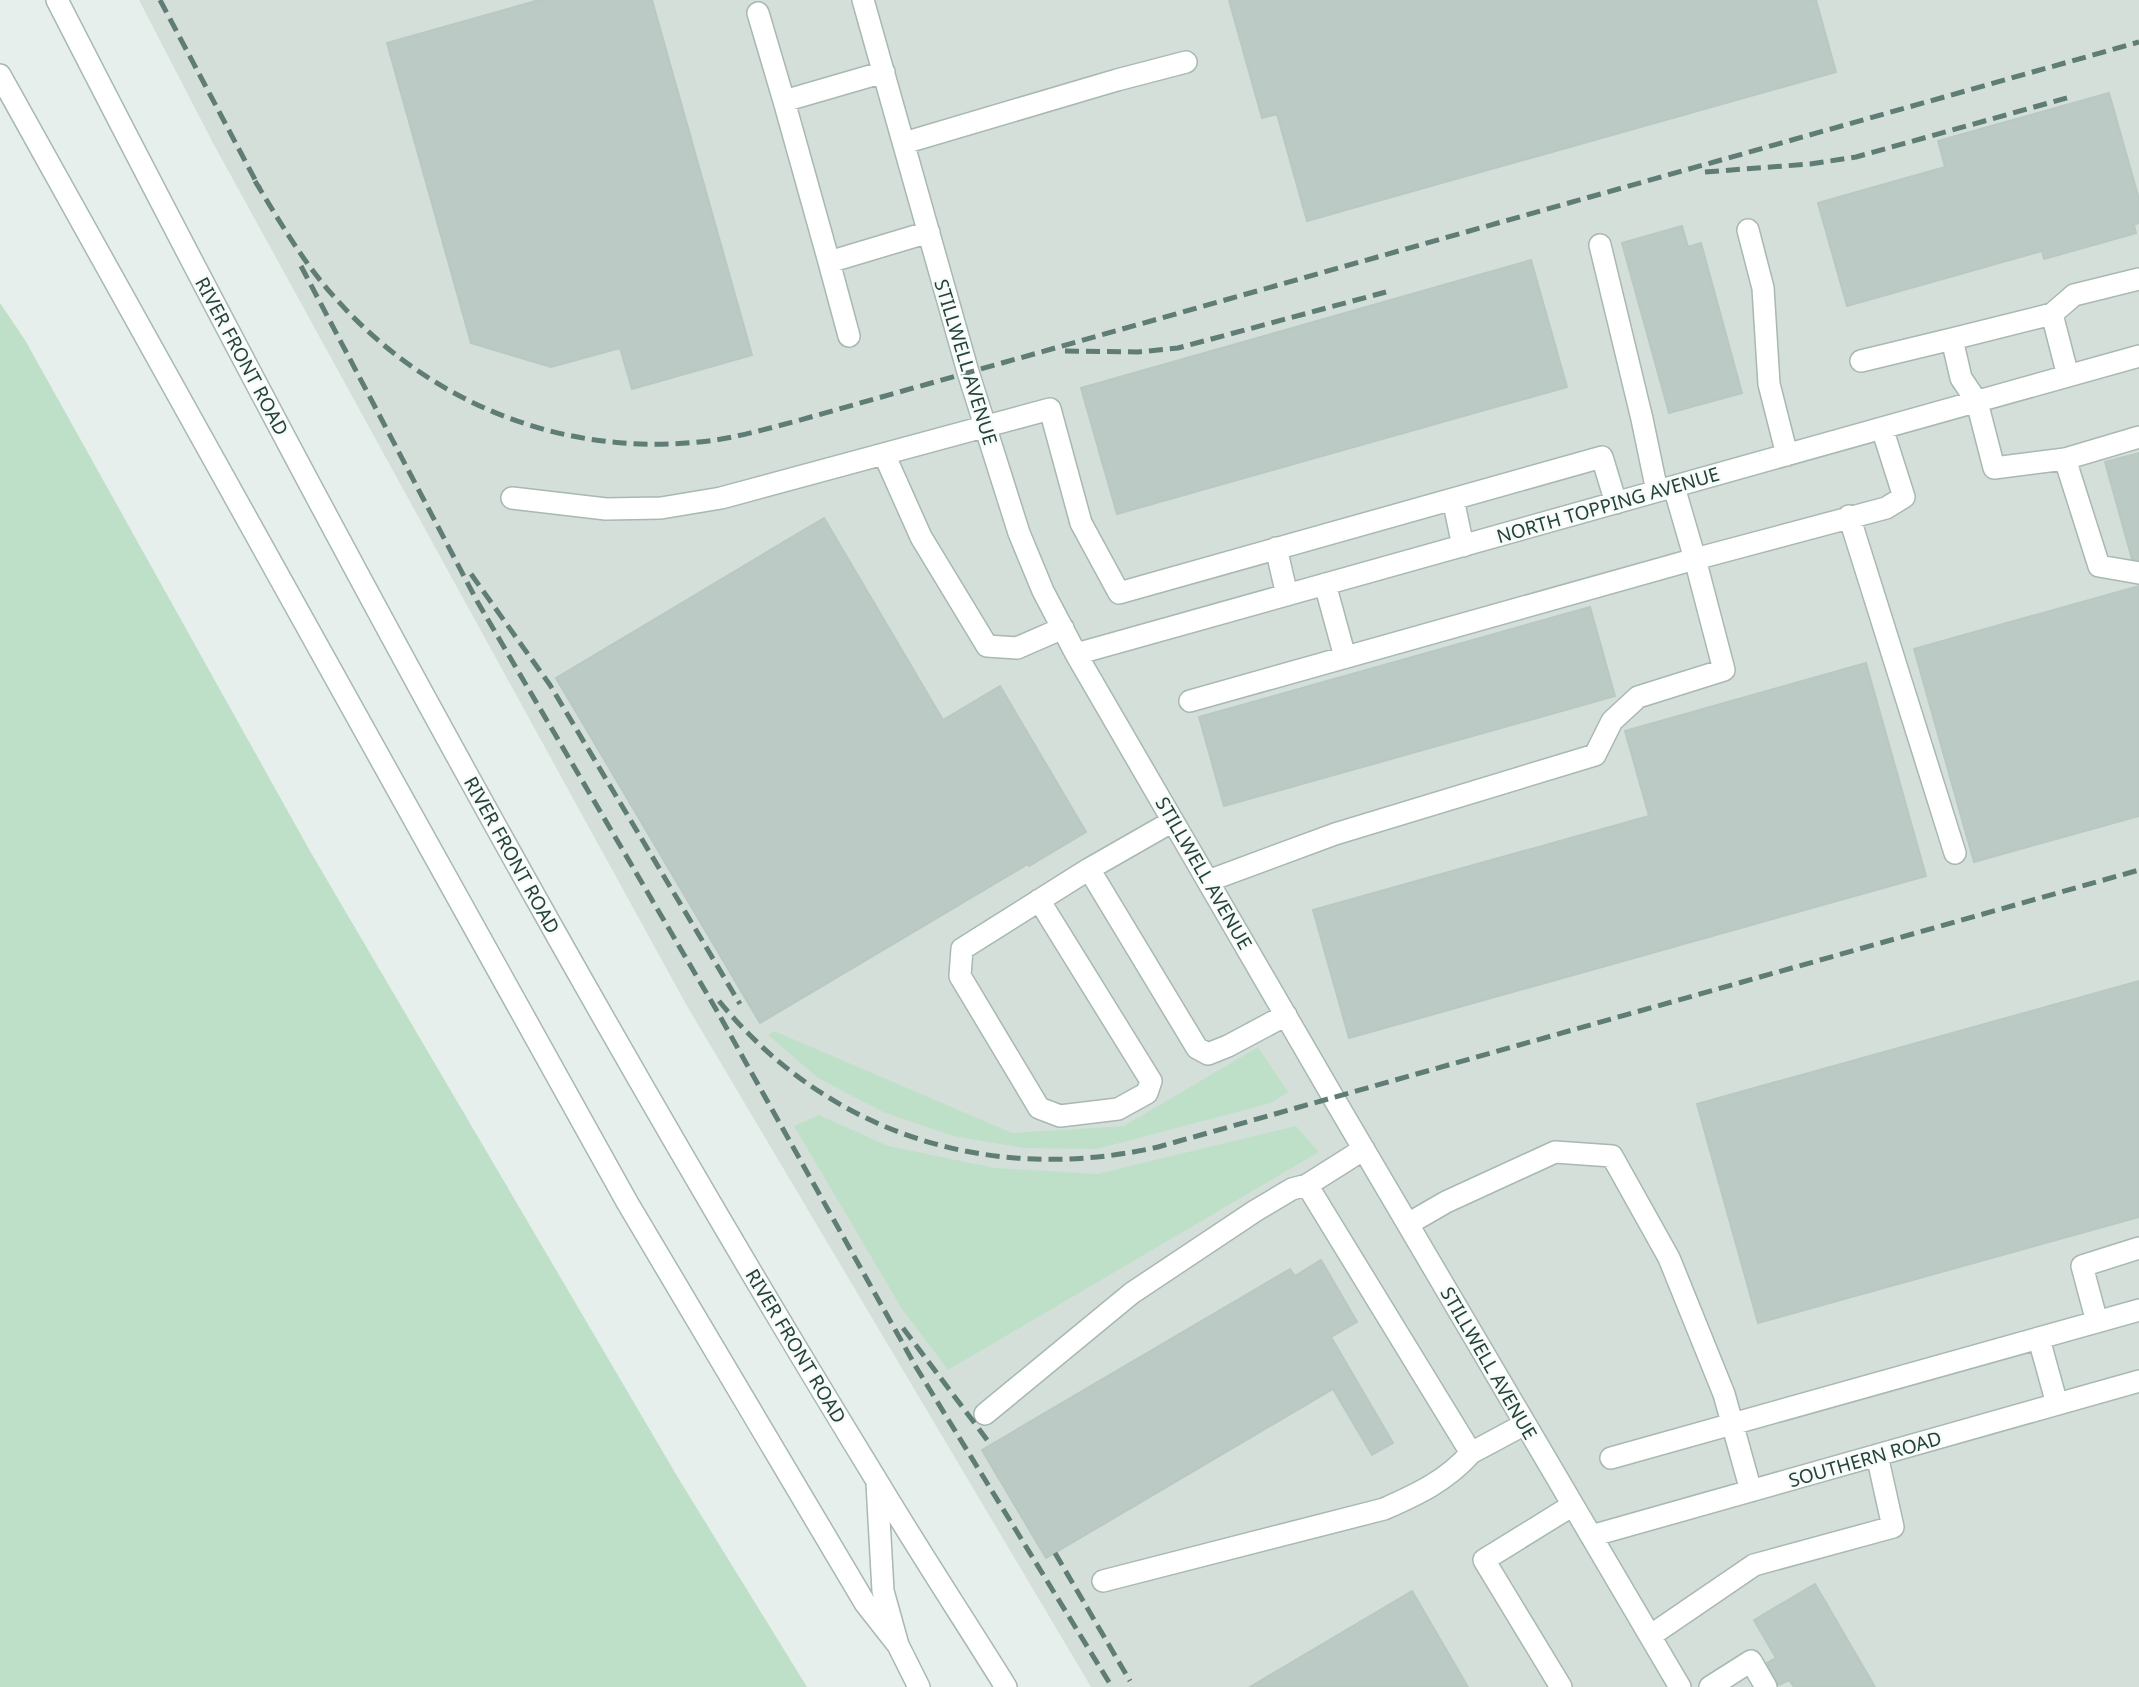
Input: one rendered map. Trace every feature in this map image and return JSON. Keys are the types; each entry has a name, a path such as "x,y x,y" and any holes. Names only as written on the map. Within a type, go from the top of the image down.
{"street":[{"name":"RIVER FRONT ROAD","path":"58,0 321,508 501,836 686,1161 877,1482 1006,1687"},
{"name":"STILLWELL AVENUE","path":"863,0 985,425 1019,533 1043,591 1076,654 1173,821 1680,1687"},
{"path":"758,13 849,336"},
{"path":"904,143 1186,62"},
{"path":"783,101 884,72"},
{"path":"0,75 626,1202 865,1602 898,1645 919,1687"},
{"path":"1748,230 1763,288 1769,384 1787,455"},
{"path":"829,262 929,232"},
{"path":"1208,881 1335,834 1595,755 1612,721 1638,697 1724,670 1695,559 1665,489 1642,419 1600,245"},
{"path":"1861,361 2052,314 2074,295 2139,279"},
{"path":"2052,314 2068,376"},
{"path":"1952,340 1961,378 1978,402 1994,468 2065,458 2139,437"},
{"name":"NORTH TOPPING AVENUE","path":"1076,654 2139,356"},
{"path":"512,498 607,509 661,508 721,498 1050,409 1081,523 1119,593 1602,457 1616,503"},
{"path":"1190,701 1849,516 1886,508 1904,497 1882,428"},
{"path":"884,454 921,537 987,646 1017,648 1063,628"},
{"path":"2065,458 2099,566 2139,573"},
{"path":"1453,499 1463,546"},
{"path":"1849,516 1955,853"},
{"path":"1276,548 1287,595"},
{"path":"1325,584 1345,657"},
{"path":"1040,900 1151,1081 1147,1093 1118,1109 1060,1116 1039,1108 960,976 961,949 1089,869 1173,821"},
{"path":"1089,869 1197,1048 1208,1054 1286,1015"},
{"path":"985,1414 1132,1293 1255,1211 1292,1189 1307,1185 1364,1149"},
{"path":"1408,1224 1446,1202 1555,1152 1612,1156 1669,1258 1734,1424 1751,1491"},
{"path":"1307,1185 1471,1453"},
{"path":"2097,1322 2081,1266 2139,1248"},
{"path":"1611,1458 2139,1310"},
{"path":"2039,1339 2057,1404"},
{"name":"SOUTHERN ROAD","path":"1591,1536 2139,1381"},
{"path":"1103,1581 1384,1509 1420,1493 1455,1471 1471,1453 1525,1424"},
{"path":"1650,1636 1754,1565 1893,1527 1877,1455"},
{"path":"877,1482 883,1591 898,1645"},
{"path":"1561,1687 1484,1560 1573,1505"},
{"path":"1710,1687 1751,1661 1766,1687"}],"shaded area":[{"path":"139,0 2139,0 2139,1687 1091,1687 687,1006 213,143"}],"green space":[{"path":"0,303 25,340 310,851 680,1481 807,1687 0,1687"},
{"path":"774,1031 1012,1133 1124,1126 1258,1047 1288,1092 1271,1103 1097,1149 1024,1148 953,1136 883,1112 818,1078 768,1035"},
{"path":"819,1115 888,1146 995,1168 1097,1174 1296,1126 1319,1152 948,1370 902,1309 794,1126"}],"building":[{"path":"539,0 652,0 752,355 632,389 620,348 551,367 471,343 387,43"},
{"path":"1229,0 1816,0 1836,72 1307,221 1277,114 1262,118"},
{"path":"2109,93 2139,199 2139,223 2134,225 2136,233 2044,259 2042,251 1847,306 1818,203 1945,167 1938,141"},
{"path":"1682,226 1688,247 1701,243 1742,393 1669,413 1622,243"},
{"path":"1531,260 1567,387 1117,514 1081,388"},
{"path":"2139,453 2139,560 2132,559 2105,462"},
{"path":"824,518 943,720 1000,686 1086,832 760,1023 556,678"},
{"path":"2139,586 2139,816 1974,862 1914,649"},
{"path":"1590,607 1615,696 1224,806 1199,717"},
{"path":"1866,663 1926,876 1349,1038 1313,910 1649,816 1625,731"},
{"path":"2139,981 2139,1217 1758,1323 1697,1104"},
{"path":"1321,1260 1357,1322 1331,1337 1393,1443 1372,1455 1333,1389 1046,1558 982,1450 1290,1269 1295,1276"},
{"path":"1815,1584 1875,1687 1794,1687 1789,1680 1779,1685 1767,1663 1776,1658 1754,1620"},
{"path":"1412,1591 1468,1687 1250,1687"}],"railway":[{"path":"160,0 260,189"},
{"path":"255,181 303,257 337,300 374,336 413,368 456,394 501,415 548,430 597,440 647,444 699,442 793,422 2139,42"},
{"path":"1705,172 1810,164 1856,157 2070,97"},
{"path":"301,266 477,601 717,1011 916,1367 1112,1687"},
{"path":"1065,351 1138,352 1178,348 1386,292"},
{"path":"471,574 550,685 740,1004"},
{"path":"719,1001 763,1047 811,1086 862,1116 917,1138 975,1153 1034,1159 1096,1157 1158,1147 2139,870"},
{"path":"903,1328 991,1445"},
{"path":"1055,1553 1130,1681"}]}
